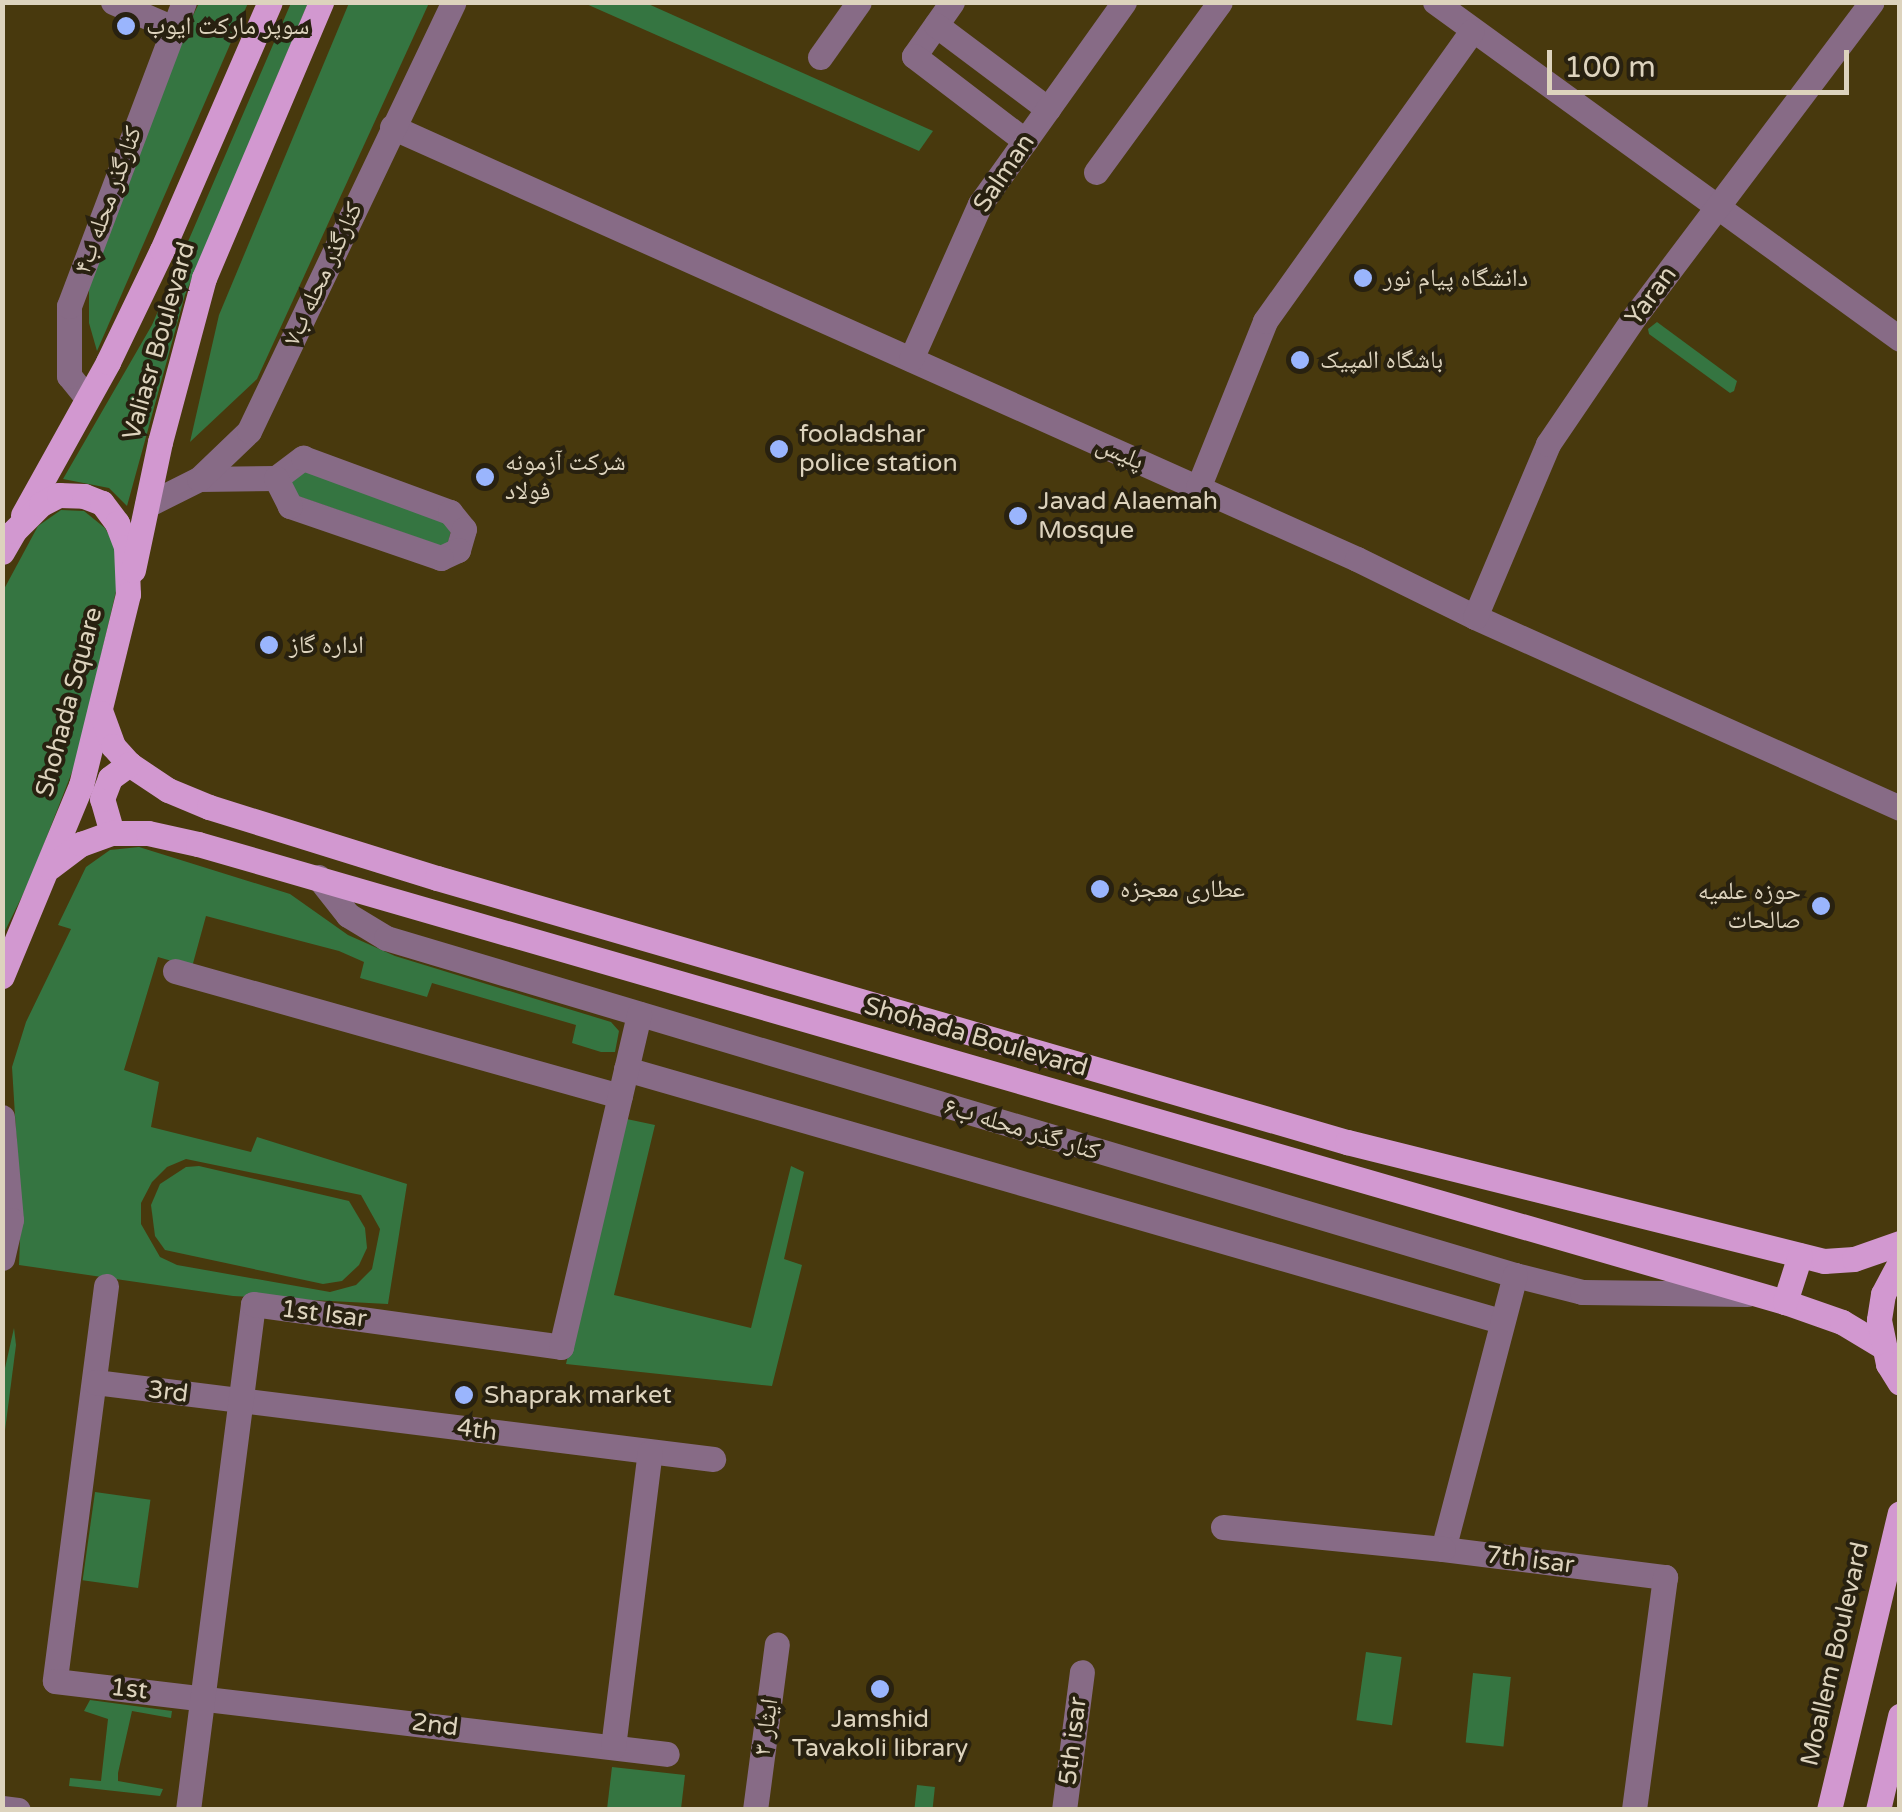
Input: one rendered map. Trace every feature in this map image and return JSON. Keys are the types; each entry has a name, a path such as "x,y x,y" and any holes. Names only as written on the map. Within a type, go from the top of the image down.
{"main road":[{"name":"Valiasr Boulevard","path":"8,542 162,250 270,2"},
{"name":"Valiasr Boulevard","path":"128,594 204,278 321,2"},
{"name":"Shohada Square","path":"4,975 50,868 101,713 128,594 126,547 102,503 58,495 41,504 8,542"},
{"name":"Shohada Boulevard","path":"101,713 113,746 129,764 168,790 228,813 1347,1142 1824,1261 1854,1259 1900,1243"},
{"path":"112,833 102,799 110,778 129,764"},
{"name":"Shohada Boulevard","path":"50,868 81,844 112,833 165,836 1785,1302 1842,1322 1882,1346"},
{"path":"1076,1098 1086,1065"},
{"path":"1785,1302 1800,1254"},
{"path":"1899,1385 1882,1346 1883,1294 1900,1262"},
{"name":"Moallem Boulevard","path":"1828,1810 1900,1514"},
{"path":"1878,1810 1900,1716"}],"street":[{"path":"113,2 172,27"},
{"name":"کنارگذر محله ب۴","path":"87,398 69,376 69,306 184,2"},
{"name":"کنارگذر محله ب۷","path":"147,506 199,479 250,432 454,2"},
{"path":"820,56 859,2"},
{"path":"952,2 914,56 1025,141"},
{"name":"Salman","path":"911,359 980,204 1124,2"},
{"path":"1435,2 1900,339"},
{"name":"Yaran","path":"1475,617 1548,444 1635,316 1872,2"},
{"path":"1096,172 1209,7"},
{"path":"936,25 1048,109"},
{"path":"1198,488 1265,321 1472,30"},
{"name":"پلیس","path":"392,126 1900,808"},
{"path":"199,479 264,477 303,458 450,512 464,529 458,550 440,558 290,506 264,477 250,432"},
{"name":"کنار گذر محله ب۶","path":"318,878 348,915 386,938 1515,1275 1582,1292 1755,1294"},
{"path":"175,971 620,1096"},
{"name":"1st Isar","path":"188,1810 253,1304 561,1347 639,1014"},
{"path":"626,1069 1501,1321"},
{"path":"2,1117 11,1220 2,1258"},
{"path":"1223,1527 1443,1549 1515,1275"},
{"path":"95,1382 106,1286"},
{"name":"3rd","path":"95,1382 241,1401"},
{"name":"1st","path":"95,1382 56,1681 203,1696"},
{"name":"4th","path":"241,1401 713,1460"},
{"path":"614,1747 650,1452"},
{"name":"7th isar","path":"1443,1549 1665,1577 1634,1810"},
{"name":"ایثار ۳","path":"755,1810 777,1644"},
{"name":"5th isar","path":"1064,1810 1082,1672"},
{"name":"2nd","path":"203,1696 667,1754"},
{"path":"2,1808 18,1810"}],"green space":[{"path":"199,3 248,3 97,351 89,323 89,276 159,87"},
{"path":"291,3 308,3 185,295 127,506 109,488 63,479 152,325"},
{"path":"349,3 429,3 257,379 190,442 219,315"},
{"path":"584,3 646,3 933,131 919,151"},
{"path":"1657,322 1737,381 1734,391 1730,393 1649,334 1648,329"},
{"path":"303,464 453,521 447,548 289,493 291,473"},
{"path":"61,510 84,511 105,528 118,551 117,587 77,759 30,880 3,935 3,591 38,526"},
{"path":"139,847 290,894 348,935 395,956 611,1022 619,1031 615,1052 572,1043 576,1025 432,983 427,997 360,978 364,962 339,951 206,916 192,967 158,957 124,1070 159,1082 151,1127 251,1152 257,1137 407,1184 388,1304 233,1296 19,1265 21,1213 12,1067 26,1022 71,929 58,925 86,867 110,850","holes":["186,1159 361,1195 380,1229 372,1269 356,1285 330,1292 177,1265 160,1257 141,1224 141,1203 152,1182 167,1167"]},
{"path":"622,1118 655,1125 614,1295 751,1328 791,1166 804,1172 784,1259 802,1265 772,1386 566,1364"},
{"path":"199,1166 349,1201 365,1228 367,1248 359,1265 342,1281 323,1284 165,1250 155,1236 151,1205 160,1184 186,1167"},
{"path":"14,1328 16,1345 3,1446 3,1377"},
{"path":"95,1492 150,1500 138,1588 83,1580"},
{"path":"1366,1652 1402,1657 1392,1725 1356,1720"},
{"path":"1473,1673 1511,1677 1503,1747 1466,1743"},
{"path":"90,1700 172,1711 171,1718 132,1711 118,1773 118,1781 163,1789 160,1796 69,1786 70,1778 101,1781 108,1719 84,1711"},
{"path":"612,1767 685,1775 681,1809 607,1809"},
{"path":"917,1785 935,1787 932,1810 914,1809"}],"place":[{"name":"سوپر مارکت ایوب","path":"126,26"},
{"name":"دانشگاه پیام نور","path":"1363,278"},
{"name":"باشگاه المپیک","path":"1300,360"},
{"name":"fooladshar police station","path":"779,449"},
{"name":"شرکت آزمونه فولاد","path":"485,477"},
{"name":"Javad Alaemah Mosque","path":"1018,516"},
{"name":"اداره گاز","path":"269,645"},
{"name":"عطاری معجزه","path":"1100,889"},
{"name":"حوزه علمیه صالحات","path":"1821,906"},
{"name":"Shaprak market","path":"464,1395"},
{"name":"Jamshid Tavakoli library","path":"880,1689"}]}
